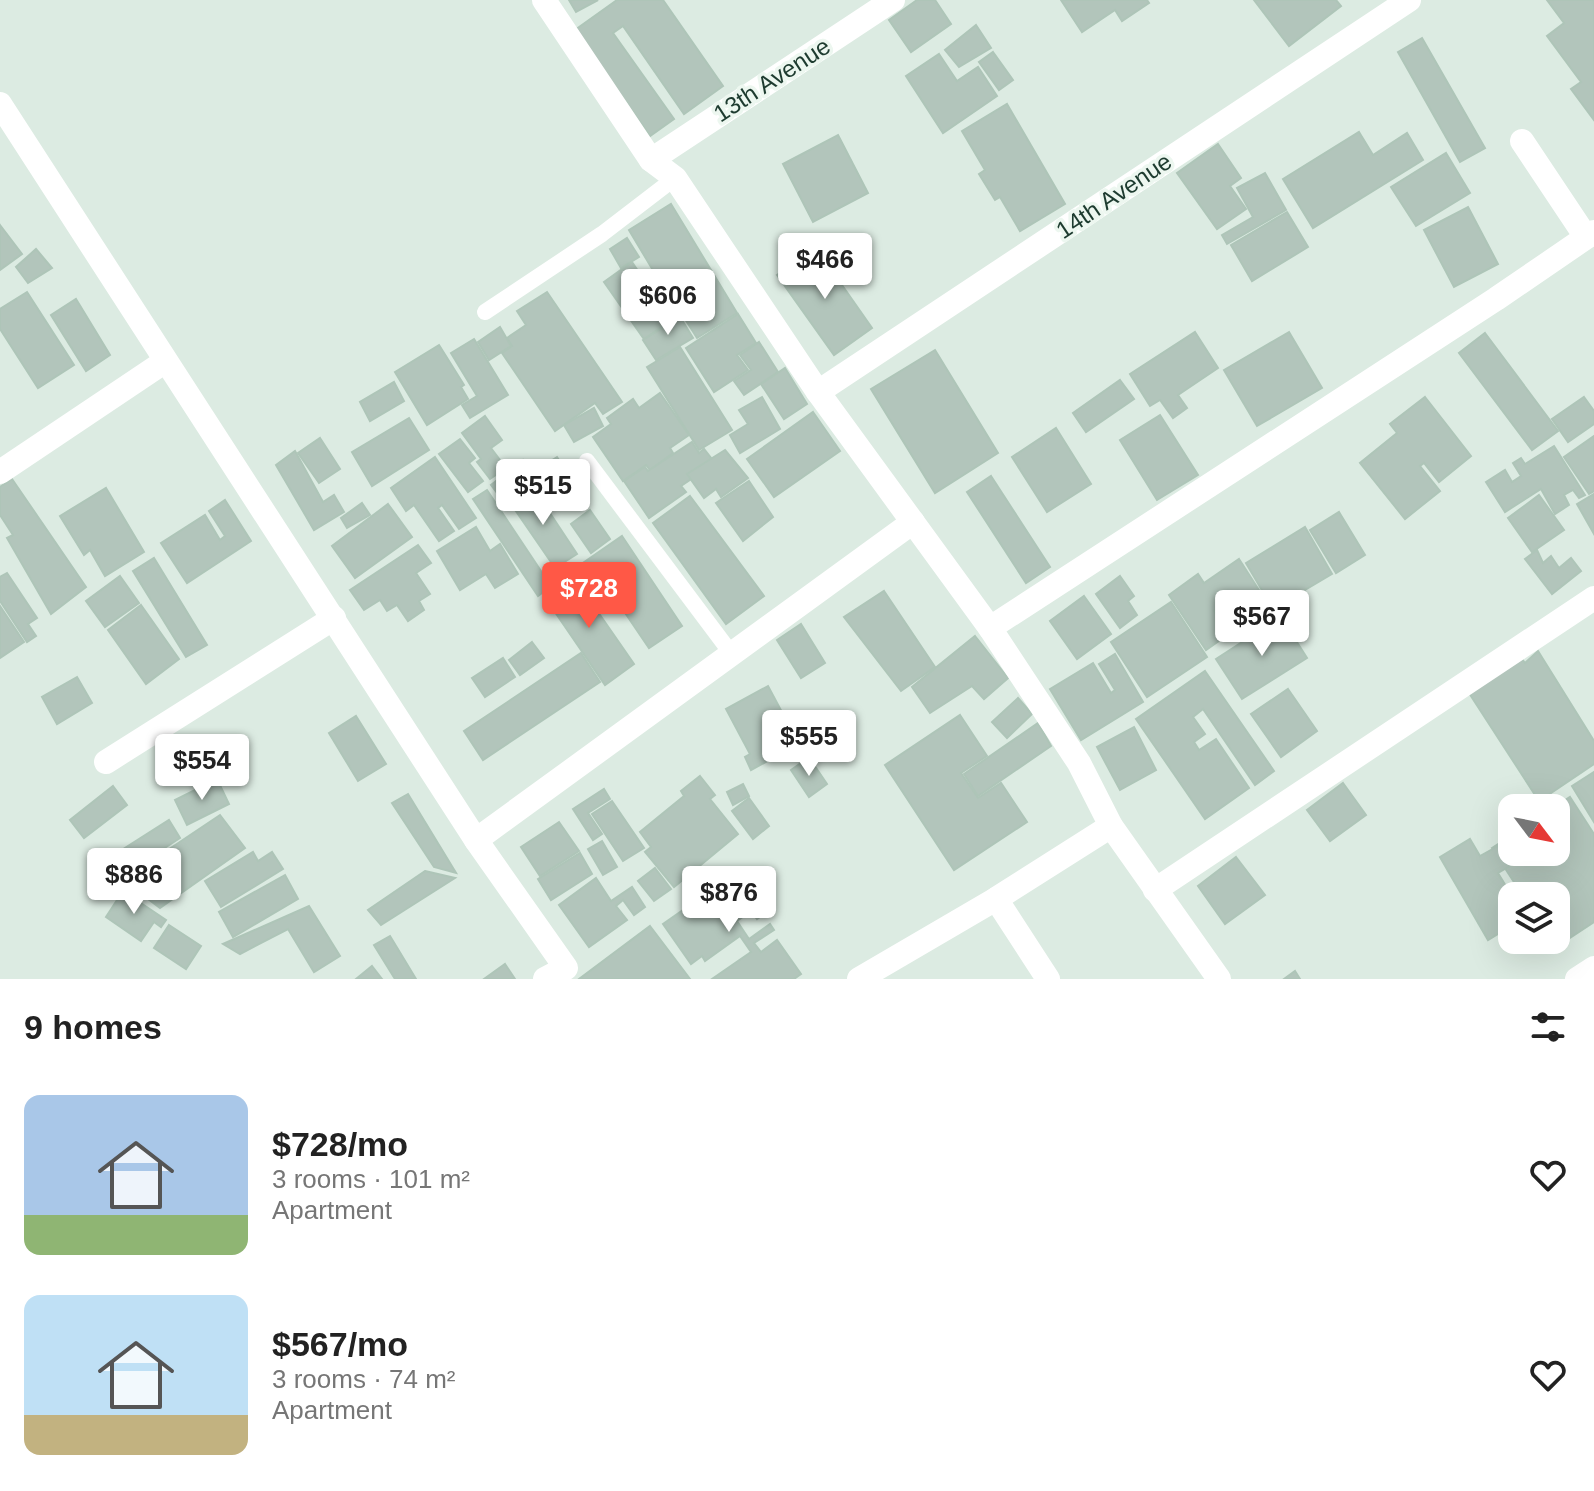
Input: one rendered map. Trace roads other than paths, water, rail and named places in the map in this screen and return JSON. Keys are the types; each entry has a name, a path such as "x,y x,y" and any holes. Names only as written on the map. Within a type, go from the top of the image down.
{"street":[{"path":"544,0 651,160 675,178 818,392 990,628 1079,763 1111,826 1219,979"},
{"name":"13th Avenue","path":"651,160 893,0"},
{"name":"14th Avenue","path":"818,392 1409,0"},
{"path":"0,104 164,362 334,618 476,840 566,968 545,979"},
{"path":"990,628 1483,308 1590,235 1522,141"},
{"path":"0,472 164,362"},
{"path":"476,840 913,522"},
{"path":"1155,890 1594,598"},
{"path":"106,762 334,618"},
{"path":"859,979 996,899 1111,826"},
{"path":"996,899 1048,979"},
{"path":"1577,979 1594,968"}],"lane":[{"path":"485,312 602,234 675,178"},
{"path":"587,461 731,653"}]}
